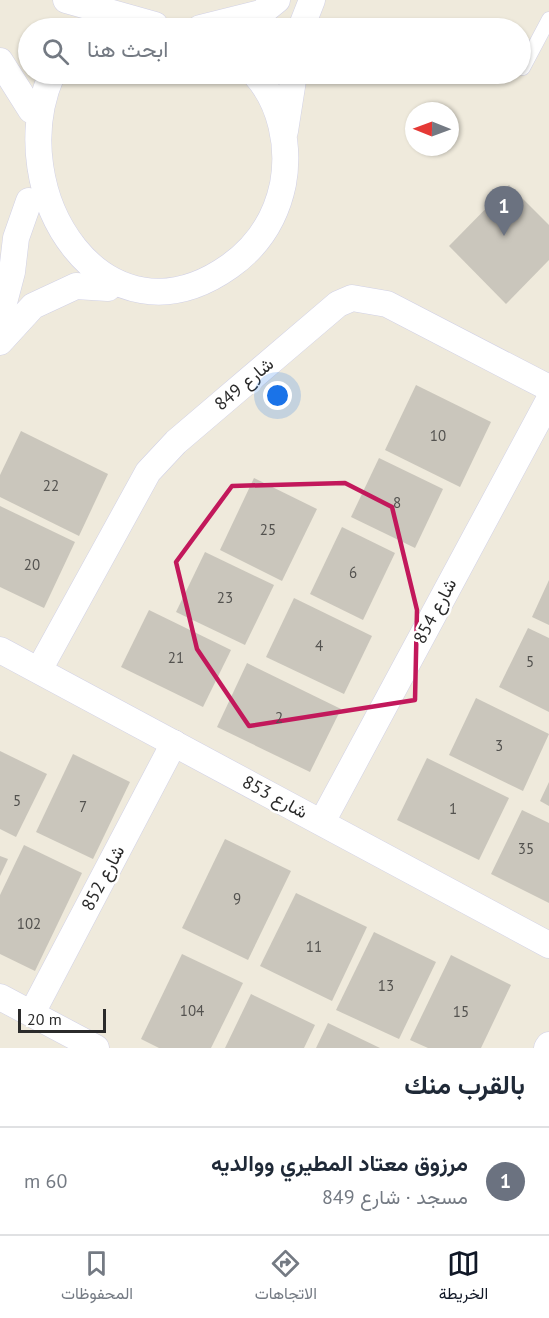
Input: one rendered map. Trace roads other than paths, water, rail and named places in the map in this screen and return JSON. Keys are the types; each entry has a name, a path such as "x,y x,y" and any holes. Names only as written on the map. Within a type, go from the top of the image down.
{"street":[{"path":"66,0 125,18"},
{"path":"241,18 261,13 277,0"},
{"path":"305,18 312,0"},
{"path":"0,61 31,110"},
{"path":"46,84 31,110 23,140 22,171 28,201 43,231 65,257 92,276 123,288"},
{"path":"0,342 33,306 76,286 156,291 188,287 218,275 244,256 265,231 279,202 286,170 284,137 276,108 261,84"},
{"path":"284,137 292,84"},
{"path":"0,318 12,272 16,238 28,201"},
{"name":"شارع 849","path":"39,670 148,472 176,442 338,304 352,298 387,304 549,388"},
{"name":"شارع 854","path":"322,822 549,400"},
{"name":"شارع 853","path":"0,650 549,945"},
{"name":"شارع 852","path":"32,1013 174,743"},
{"path":"0,997 96,1048"}],"lane":[{"path":"531,53 549,19"}],"place":[{"name":"مرزوق معتاد المطيري ووالديه","path":"504,236"}]}
